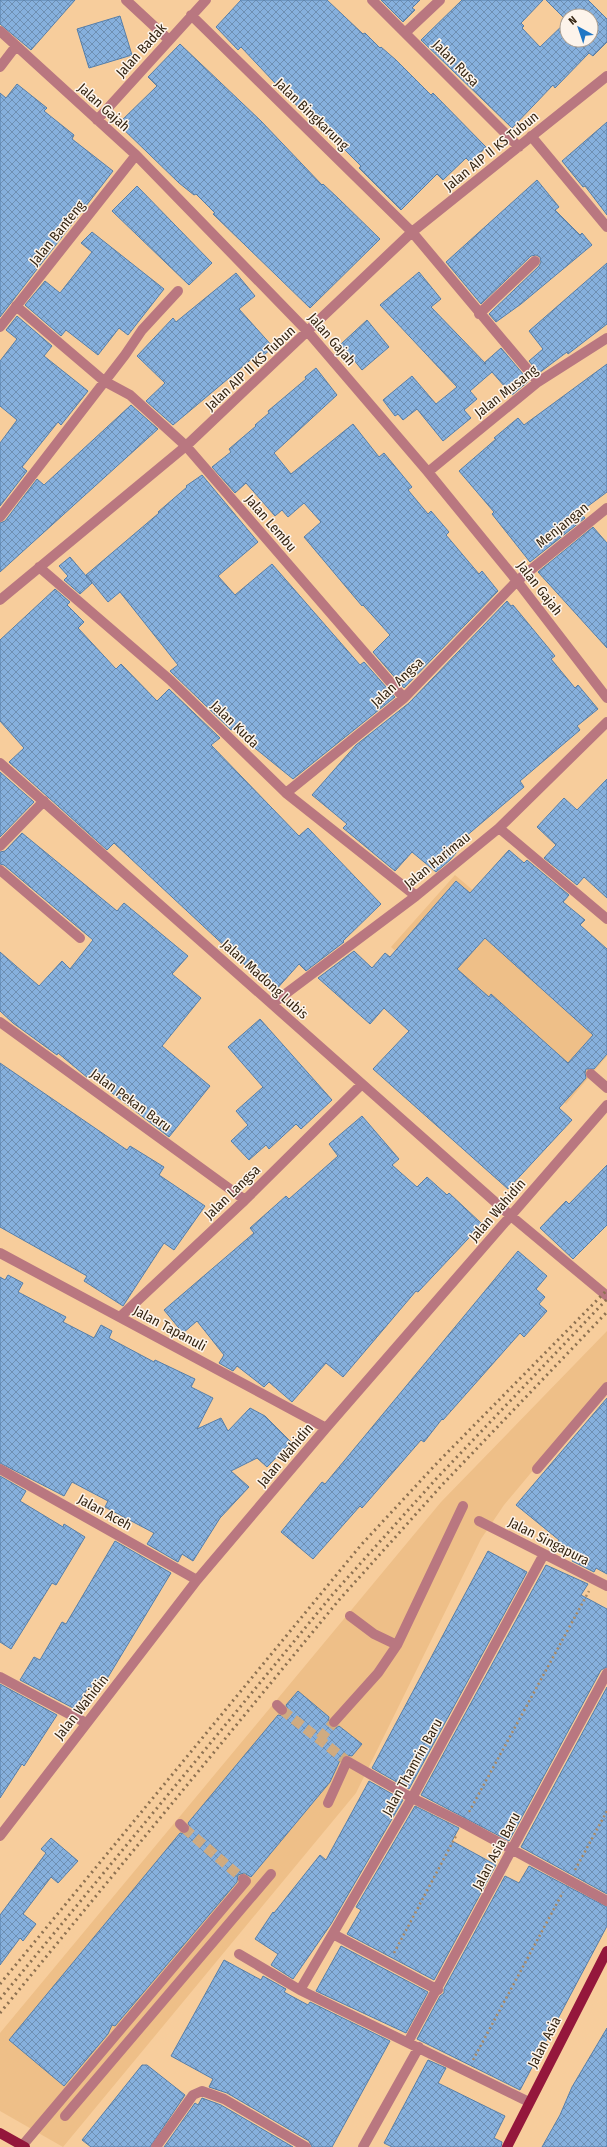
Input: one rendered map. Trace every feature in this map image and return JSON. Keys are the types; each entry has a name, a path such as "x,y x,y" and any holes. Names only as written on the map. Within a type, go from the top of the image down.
{"main road":[{"name":"Jalan Asia","path":"507,2147 607,1951"},
{"path":"0,2134 24,2146"}],"street":[{"path":"126,0 168,40"},
{"name":"Jalan Badak","path":"97,120 168,40 206,0"},
{"name":"Jalan Rusa","path":"372,0 406,32 519,147"},
{"path":"406,32 440,0"},
{"name":"Jalan Bingkarung","path":"191,16 412,232 538,382"},
{"name":"Jalan Gajah","path":"0,31 136,155 308,332 428,472 517,581 607,698"},
{"path":"0,67 16,46"},
{"name":"Jalan AIP II KS Tubun","path":"0,600 186,446 412,232 607,76"},
{"path":"531,136 607,227"},
{"name":"Jalan Banteng","path":"0,327 136,155"},
{"path":"480,314 535,261"},
{"path":"0,517 125,355 142,330 178,292"},
{"name":"Jalan Lembu","path":"16,306 104,381 130,396 186,446 404,698"},
{"name":"Jalan Musang","path":"428,472 538,382 607,338"},
{"name":"Menjangan","path":"517,581 607,508"},
{"name":"Jalan Kuda","path":"39,567 170,680 286,793 416,896"},
{"name":"Jalan Angsa","path":"286,793 404,698 517,581"},
{"name":"Jalan Harimau","path":"272,1004 416,896 498,828 607,722"},
{"name":"Jalan Madong Lubis","path":"0,763 511,1216 607,1296"},
{"path":"0,846 44,801"},
{"path":"498,828 607,919"},
{"path":"0,870 80,938"},
{"name":"Jalan Pekan Baru","path":"0,1022 245,1200"},
{"path":"591,1074 607,1088"},
{"name":"Jalan Langsa","path":"120,1317 245,1200 362,1084"},
{"name":"Jalan Wahidin","path":"0,1836 197,1580 326,1428 607,1105"},
{"name":"Jalan Tapanuli","path":"0,1253 326,1428"},
{"path":"537,1469 607,1387"},
{"name":"Jalan Aceh","path":"0,1469 197,1580"},
{"path":"334,1722 378,1673 397,1645 464,1506"},
{"name":"Jalan Singapura","path":"479,1521 607,1586"},
{"name":"Jalan Thamrin Baru","path":"300,1990 412,1798 544,1554"},
{"path":"350,1616 374,1634 397,1645"},
{"name":"Jalan Asia Baru","path":"408,2042 438,1990 607,1673"},
{"path":"0,1677 86,1723"},
{"path":"328,1803 347,1762 412,1798 513,1849 607,1901"},
{"path":"65,2116 271,1874"},
{"path":"24,2146 244,1880 258,1891"},
{"path":"333,1934 438,1990"},
{"path":"239,1954 300,1990 529,2102"},
{"path":"363,2147 419,2047"},
{"path":"156,2147 193,2095 202,2091 224,2099 306,2147"}],"path":[{"path":"388,1964 594,1580"},
{"path":"467,2072 607,1811"}],"shaded area":[{"path":"455,875 607,1005 607,1056 566,1104 391,947"},
{"path":"607,1331 607,1382 504,1505 481,1539 356,1793 63,2147 0,2111 0,2033 441,1502"}],"building":[{"path":"0,0 75,0 31,50 0,24"},
{"path":"241,0 327,0 363,34 365,33 380,48 381,47 396,60 431,95 433,93 486,147 471,163 466,158 443,180 437,174 401,210 359,168 361,166 292,101 241,47 238,50 216,27"},
{"path":"381,0 420,0 412,8 415,10 403,22"},
{"path":"462,0 543,0 521,23 524,26 522,28 540,47 559,29 559,48 599,48 599,11 607,19 607,42 593,56 589,53 555,88 553,85 512,128 421,40"},
{"path":"546,0 588,0 596,8 559,8 559,13"},
{"path":"120,16 132,55 89,68 77,29"},
{"path":"180,44 261,121 322,185 323,184 380,239 310,308 213,214 215,213 196,194 194,195 179,183 118,124 157,86 148,77"},
{"path":"17,84 47,108 44,111 74,135 72,139 113,171 0,317 0,93 6,98"},
{"path":"607,122 607,215 585,186 583,187 562,161"},
{"path":"537,180 559,207 555,210 580,235 582,233 592,245 521,304 496,322 489,314 539,266 541,262 540,257 536,255 531,256 481,304 446,262"},
{"path":"137,186 212,263 189,285 112,211"},
{"path":"92,232 164,289 128,335 119,328 98,355 66,330 61,336 25,305 45,281 60,293 92,252 81,243"},
{"path":"607,263 607,324 568,354 567,352 539,373 529,361 543,349 529,331"},
{"path":"419,272 441,299 431,307 485,363 501,348 529,381 512,395 492,372 470,391 477,399 464,410 471,418 443,441 417,409 403,420 398,414 395,416 383,400 412,376 436,404 457,387 380,305"},
{"path":"236,273 255,296 239,309 273,347 263,356 260,352 173,425 146,401 165,383 137,356 173,318 176,322"},
{"path":"17,316 52,346 44,356 88,391 61,425 58,422 22,467 27,471 0,506 0,443 17,420 0,406 0,361 17,339 6,330"},
{"path":"367,320 389,347 362,370 341,344"},
{"path":"607,364 607,492 580,512 585,518 530,562 492,514 494,512 459,471 518,418 524,425"},
{"path":"316,368 337,395 274,453 291,474 353,424 379,457 384,453 412,487 408,490 428,514 431,511 449,532 446,535 479,574 482,571 498,591 404,688 373,652 390,635 363,605 362,606 304,537 321,522 304,503 288,517 282,510 275,516 246,483 235,493 212,467 231,452 229,449 256,426 255,425 269,413 268,411 306,379 305,377"},
{"path":"131,405 158,429 0,572 0,523 5,521 37,479 44,485"},
{"path":"202,475 258,542 218,576 235,595 272,564 360,665 364,662 395,697 293,779 240,736 234,728 231,730 170,671 178,665 120,592 108,602 86,575 159,513 158,512 187,487 186,486"},
{"path":"593,527 607,543 607,648 538,572"},
{"path":"70,557 92,583 80,594 64,580 68,576 59,566"},
{"path":"55,589 70,602 67,605 84,622 78,628 116,669 121,664 157,701 169,689 220,738 211,745 299,836 308,828 381,904 343,941 344,942 306,971 299,964 274,992 114,843 107,850 9,762 24,748 0,721 0,640"},
{"path":"507,601 511,606 513,605 555,656 551,659 575,688 578,685 598,709 577,726 580,730 520,781 524,787 465,837 468,839 450,860 436,872 412,852 395,871 343,828 347,824 312,795 356,745 409,703"},
{"path":"0,772 34,802 0,837"},
{"path":"607,779 607,898 584,877 577,885 544,858 556,845 537,827 564,798 577,810"},
{"path":"22,833 117,911 124,903 188,956 172,974 201,998 162,1046 210,1086 169,1137 90,1076 88,1078 58,1053 57,1055 13,1023 0,1011 0,952 39,986 62,961 70,969 93,940 4,865 0,864 0,852 5,851"},
{"path":"509,850 524,863 527,860 569,895 563,902 585,920 580,925 607,949 607,1054 594,1069 586,1069 586,1078 559,1108 572,1120 508,1189 373,1069 409,1031 384,1008 370,1024 318,978 354,951 372,968 385,953 390,957 456,881 470,893","holes":["485,938 593,1035 568,1063 491,994 489,997 457,969"]},
{"path":"260,1019 332,1100 301,1129 296,1124 269,1149 266,1145 249,1160 231,1141 248,1125 236,1111 263,1087 228,1047"},
{"path":"0,1063 127,1150 130,1146 164,1167 159,1175 205,1206 174,1250 164,1243 123,1306 84,1281 87,1276 0,1227"},
{"path":"362,1116 399,1159 392,1165 417,1187 427,1177 447,1195 449,1193 482,1224 418,1292 416,1291 343,1377 326,1363 292,1402 269,1382 264,1387 237,1366 233,1371 219,1363 224,1355 197,1321 183,1333 164,1310 254,1233 250,1228 286,1196 289,1199 338,1156 329,1144"},
{"path":"607,1165 607,1225 573,1259 540,1228 566,1201 569,1204"},
{"path":"518,1251 547,1276 536,1289 545,1297 539,1304 547,1311 524,1337 520,1333 443,1420 442,1419 424,1442 421,1440 362,1508 360,1506 313,1559 281,1532 322,1482 325,1484"},
{"path":"8,1275 23,1283 18,1292 66,1317 63,1322 94,1338 101,1325 112,1331 109,1338 154,1362 155,1360 195,1379 191,1387 213,1398 197,1429 221,1418 228,1431 250,1408 265,1416 291,1442 267,1467 257,1458 231,1471 249,1487 220,1518 193,1561 182,1554 178,1562 147,1544 154,1533 105,1507 108,1501 72,1482 64,1496 0,1463 0,1277 5,1280"},
{"path":"607,1398 607,1574 596,1568 594,1572 572,1561 577,1554 558,1542 559,1540 516,1505"},
{"path":"0,1476 26,1491 20,1501 63,1527 64,1524 85,1537 56,1585 52,1583 11,1649 0,1642"},
{"path":"115,1541 171,1573 99,1692 89,1686 75,1709 20,1680 34,1657 40,1660 62,1622 66,1624"},
{"path":"488,1551 527,1572 409,1789 372,1768"},
{"path":"546,1565 588,1584 581,1595 607,1609 607,1667 601,1670 509,1841 421,1795"},
{"path":"0,1684 57,1715 24,1766 22,1764 0,1798"},
{"path":"607,1687 607,1894 521,1847"},
{"path":"298,1691 329,1717 328,1724 330,1727 336,1728 339,1726 362,1744 352,1756 346,1755 341,1758 330,1782 251,1877 244,1873 238,1875 237,1882 115,2026 112,2025 108,2034 64,2086 9,2040 180,1833 185,1834 189,1832 190,1827 188,1823 278,1715 283,1716 287,1714 288,1709 286,1705"},
{"path":"369,1781 403,1800 331,1924 293,1979 271,1965 278,1954 255,1939 273,1912 274,1913 320,1855 326,1860"},
{"path":"415,1806 459,1828 452,1841 496,1865 434,1980 347,1934 361,1910 356,1907"},
{"path":"51,1838 78,1861 58,1883 51,1877 23,1914 36,1924 23,1941 20,1938 0,1965 0,1915 46,1853 41,1849"},
{"path":"529,1866 607,1907 607,1926 520,2090 417,2039 440,1996 444,1993 444,1989 505,1876 519,1883"},
{"path":"341,1946 428,1992 406,2033 316,1991"},
{"path":"224,1960 261,1980 263,1976 286,1989 284,1992 308,2005 310,2002 390,2041 332,2147 312,2147 309,2141 227,2093 209,2087 213,2079 171,2056"},
{"path":"607,2028 607,2147 542,2147 560,2115 572,2087"},
{"path":"428,2060 446,2068 438,2083 505,2116 494,2138 502,2142 501,2147 392,2147 384,2143"},
{"path":"142,2065 147,2065 185,2095 150,2147 91,2147 82,2140"},
{"path":"202,2098 221,2105 293,2147 164,2147 195,2103 198,2105"}],"tunnel":[{"path":"282,1710 347,1761"},
{"path":"320,1739 334,1722"},
{"path":"184,1828 243,1879"}],"railway":[{"path":"0,1984 361,1545 438,1462 607,1290"},
{"path":"0,1999 333,1594 436,1479 607,1299"},
{"path":"0,2013 339,1600 442,1485 607,1312"}]}
